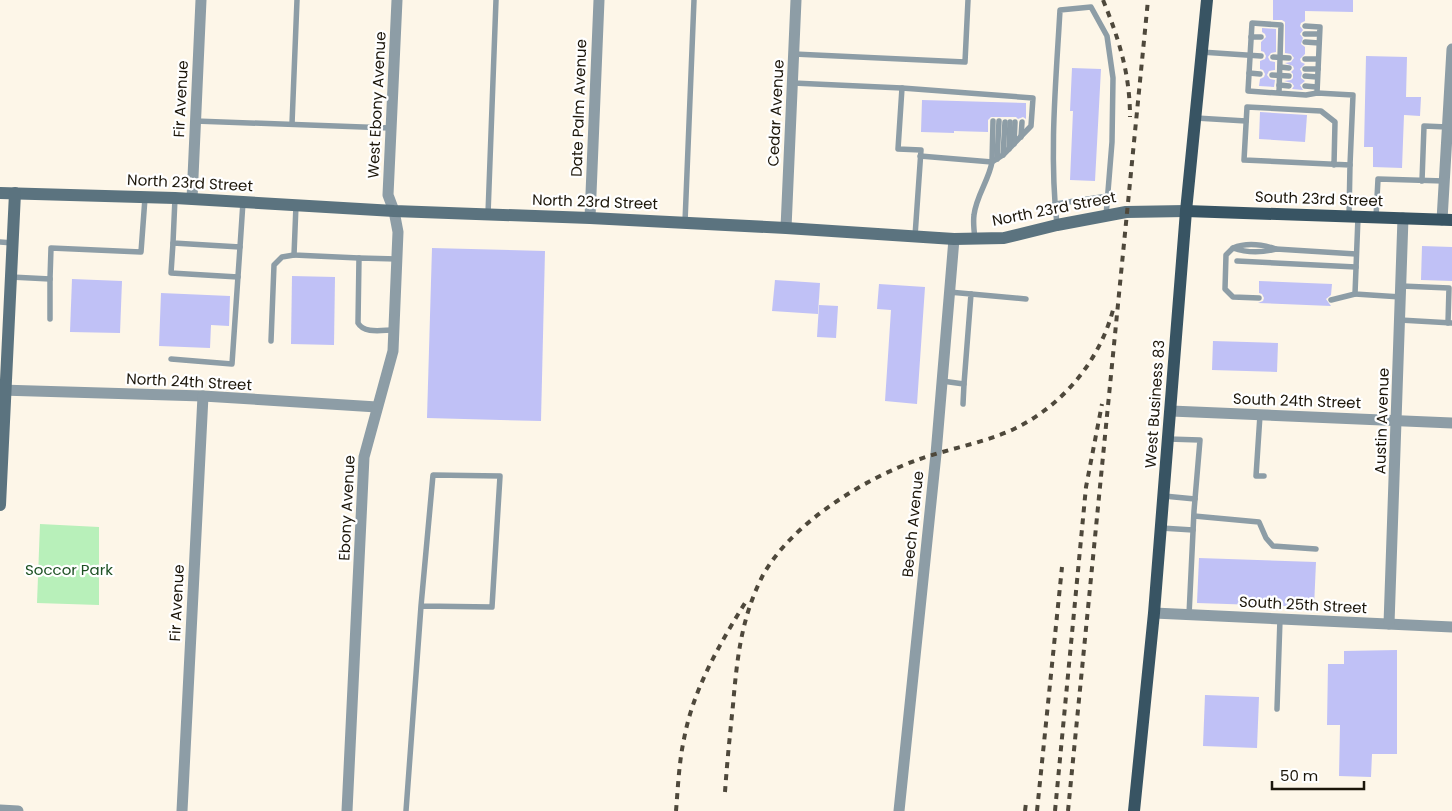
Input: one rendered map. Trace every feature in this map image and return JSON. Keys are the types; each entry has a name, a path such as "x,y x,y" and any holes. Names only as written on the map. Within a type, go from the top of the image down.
{"main road":[{"name":"West Business 83","path":"1134,811 1154,613 1186,211 1207,0"},
{"name":"North 23rd Street","path":"0,193 192,198 394,211 685,222 954,239 1004,238 1057,225 1126,212 1186,211"},
{"path":"0,505 5,311 11,277 6,242 15,193"},
{"name":"South 23rd Street","path":"1186,211 1447,220"}],"street":[{"name":"Fir Avenue","path":"192,198 201,0"},
{"name":"West Ebony Avenue","path":"394,211 388,196 397,0"},
{"name":"Date Palm Avenue","path":"590,218 599,0"},
{"name":"Cedar Avenue","path":"786,228 796,0"},
{"path":"1447,220 1444,181 1452,49"},
{"name":"Ebony Avenue","path":"347,811 364,457 376,407 393,351 398,232 394,211"},
{"name":"Austin Avenue","path":"1389,624 1403,218"},
{"name":"Beech Avenue","path":"899,811 942,381 954,239"},
{"name":"North 24th Street","path":"3,390 203,396 376,407"},
{"name":"Fir Avenue","path":"182,811 203,396"},
{"name":"South 24th Street","path":"1171,411 1452,423"},
{"name":"South 25th Street","path":"1154,613 1452,627"},
{"path":"0,810 18,811"}],"lane":[{"path":"292,124 297,0"},
{"path":"488,214 496,0"},
{"path":"685,222 694,0"},
{"path":"794,54 965,62 968,0"},
{"path":"1057,225 1053,158 1060,10 1091,6 1106,36 1113,78 1112,142 1106,216"},
{"path":"1289,25 1252,23 1248,91 1306,95 1317,90"},
{"path":"1279,93 1280,67 1276,57 1282,25"},
{"path":"1305,26 1320,27 1317,90"},
{"path":"1279,37 1289,33"},
{"path":"1305,34 1319,34"},
{"path":"1251,37 1261,37"},
{"path":"1279,37 1289,41"},
{"path":"1305,42 1319,43"},
{"path":"1201,52 1260,56"},
{"path":"1276,57 1289,58"},
{"path":"1305,58 1318,59"},
{"path":"1280,67 1289,68"},
{"path":"1305,69 1318,69"},
{"path":"1249,73 1260,74"},
{"path":"1272,75 1289,76"},
{"path":"1305,76 1318,77"},
{"path":"793,83 902,88 1008,100 1032,98 1031,126 997,159 920,156"},
{"path":"1279,85 1289,86"},
{"path":"1305,86 1317,90 1353,95 1350,166 1356,254 1356,294"},
{"path":"902,88 898,149 921,150 915,236"},
{"path":"1334,164 1335,122 1321,111 1247,107 1244,160 1350,166"},
{"path":"1195,118 1246,121"},
{"path":"195,121 390,128"},
{"path":"997,159 1004,121"},
{"path":"1004,121 1014,144"},
{"path":"1004,121 1009,149"},
{"path":"975,239 974,215 979,197 997,159 1004,121"},
{"path":"1021,137 1022,122"},
{"path":"1422,180 1424,126 1448,127"},
{"path":"1376,217 1378,179 1444,181"},
{"path":"1055,204 1108,196"},
{"path":"50,319 52,248 141,252 145,197"},
{"path":"175,198 170,273 238,277"},
{"path":"171,359 232,364 243,202"},
{"path":"294,254 296,205"},
{"path":"172,243 240,247"},
{"path":"1259,298 1233,297 1225,289 1226,255 1232,248 1256,252 1276,250 1356,254"},
{"path":"271,341 274,265 282,257 294,254 397,259"},
{"path":"359,258 358,323 361,328 366,330 394,330"},
{"path":"1237,261 1356,267"},
{"path":"11,277 50,279"},
{"path":"1331,300 1356,294 1449,288 1450,323 1400,320"},
{"path":"949,292 1026,299"},
{"path":"963,404 972,294"},
{"path":"942,381 964,384"},
{"path":"1260,415 1256,476 1264,476"},
{"path":"1168,439 1200,440 1189,615"},
{"path":"406,811 421,606 433,475 500,476 492,608 421,606"},
{"path":"1164,496 1195,499"},
{"path":"1194,516 1259,522 1266,538 1273,546 1316,550"},
{"path":"1161,528 1193,530"},
{"path":"1277,709 1280,619"}],"green space":[{"name":"Soccor Park","path":"40,524 99,527 99,605 37,603"}],"building":[{"path":"1273,0 1353,0 1353,12 1305,11 1305,21 1300,26 1303,30 1300,34 1303,38 1301,44 1305,47 1305,54 1300,59 1305,64 1300,69 1302,73 1301,78 1305,81 1300,85 1303,90 1292,89 1294,86 1292,83 1284,81 1293,78 1291,72 1294,69 1293,66 1285,63 1291,62 1294,58 1291,54 1285,53 1285,22 1273,20"},
{"path":"1262,28 1276,29 1276,52 1271,53 1268,57 1270,61 1275,62 1275,70 1269,71 1267,75 1270,79 1275,80 1274,87 1259,86 1260,79 1265,74 1260,69 1260,61 1265,59 1266,56 1261,51 1261,42 1266,37 1262,32"},
{"path":"1366,56 1407,57 1406,97 1421,97 1420,116 1404,115 1402,168 1373,167 1373,147 1364,147"},
{"path":"1072,68 1101,69 1095,181 1070,180 1073,111 1070,111"},
{"path":"922,100 1026,103 1026,119 1023,117 1018,119 1016,117 991,117 988,120 988,132 921,132"},
{"path":"1260,112 1307,115 1305,142 1259,139"},
{"path":"1422,246 1452,247 1452,281 1421,280"},
{"path":"432,248 545,251 541,421 427,418"},
{"path":"292,276 335,277 334,345 291,344"},
{"path":"72,279 122,281 120,333 70,332"},
{"path":"775,280 820,283 818,314 772,311"},
{"path":"1259,281 1332,284 1331,295 1326,299 1331,306 1258,303 1263,301 1264,298 1259,293"},
{"path":"879,284 925,287 917,404 885,401 891,310 877,309"},
{"path":"161,293 230,296 229,326 211,325 210,348 159,346"},
{"path":"819,305 838,306 836,338 817,337"},
{"path":"1213,341 1278,343 1277,372 1212,370"},
{"path":"1199,558 1316,562 1314,607 1197,603"},
{"path":"1397,650 1397,754 1372,754 1371,777 1339,776 1340,725 1327,725 1328,664 1344,664 1344,651"},
{"path":"1205,695 1259,697 1257,748 1203,746"}],"railway":[{"path":"1103,0 1114,29 1126,71 1130,117"},
{"path":"1068,811 1148,0"},
{"path":"725,792 736,672 741,640 755,593 762,577 775,557 810,521 831,505 876,478 920,459 1003,434 1048,408 1063,395 1088,364 1107,329 1113,310"},
{"path":"1055,811 1086,487 1102,404"},
{"path":"1037,811 1062,567"},
{"path":"676,811 682,748 688,721 708,668 745,603"},
{"path":"1025,811 1026,803"}]}
